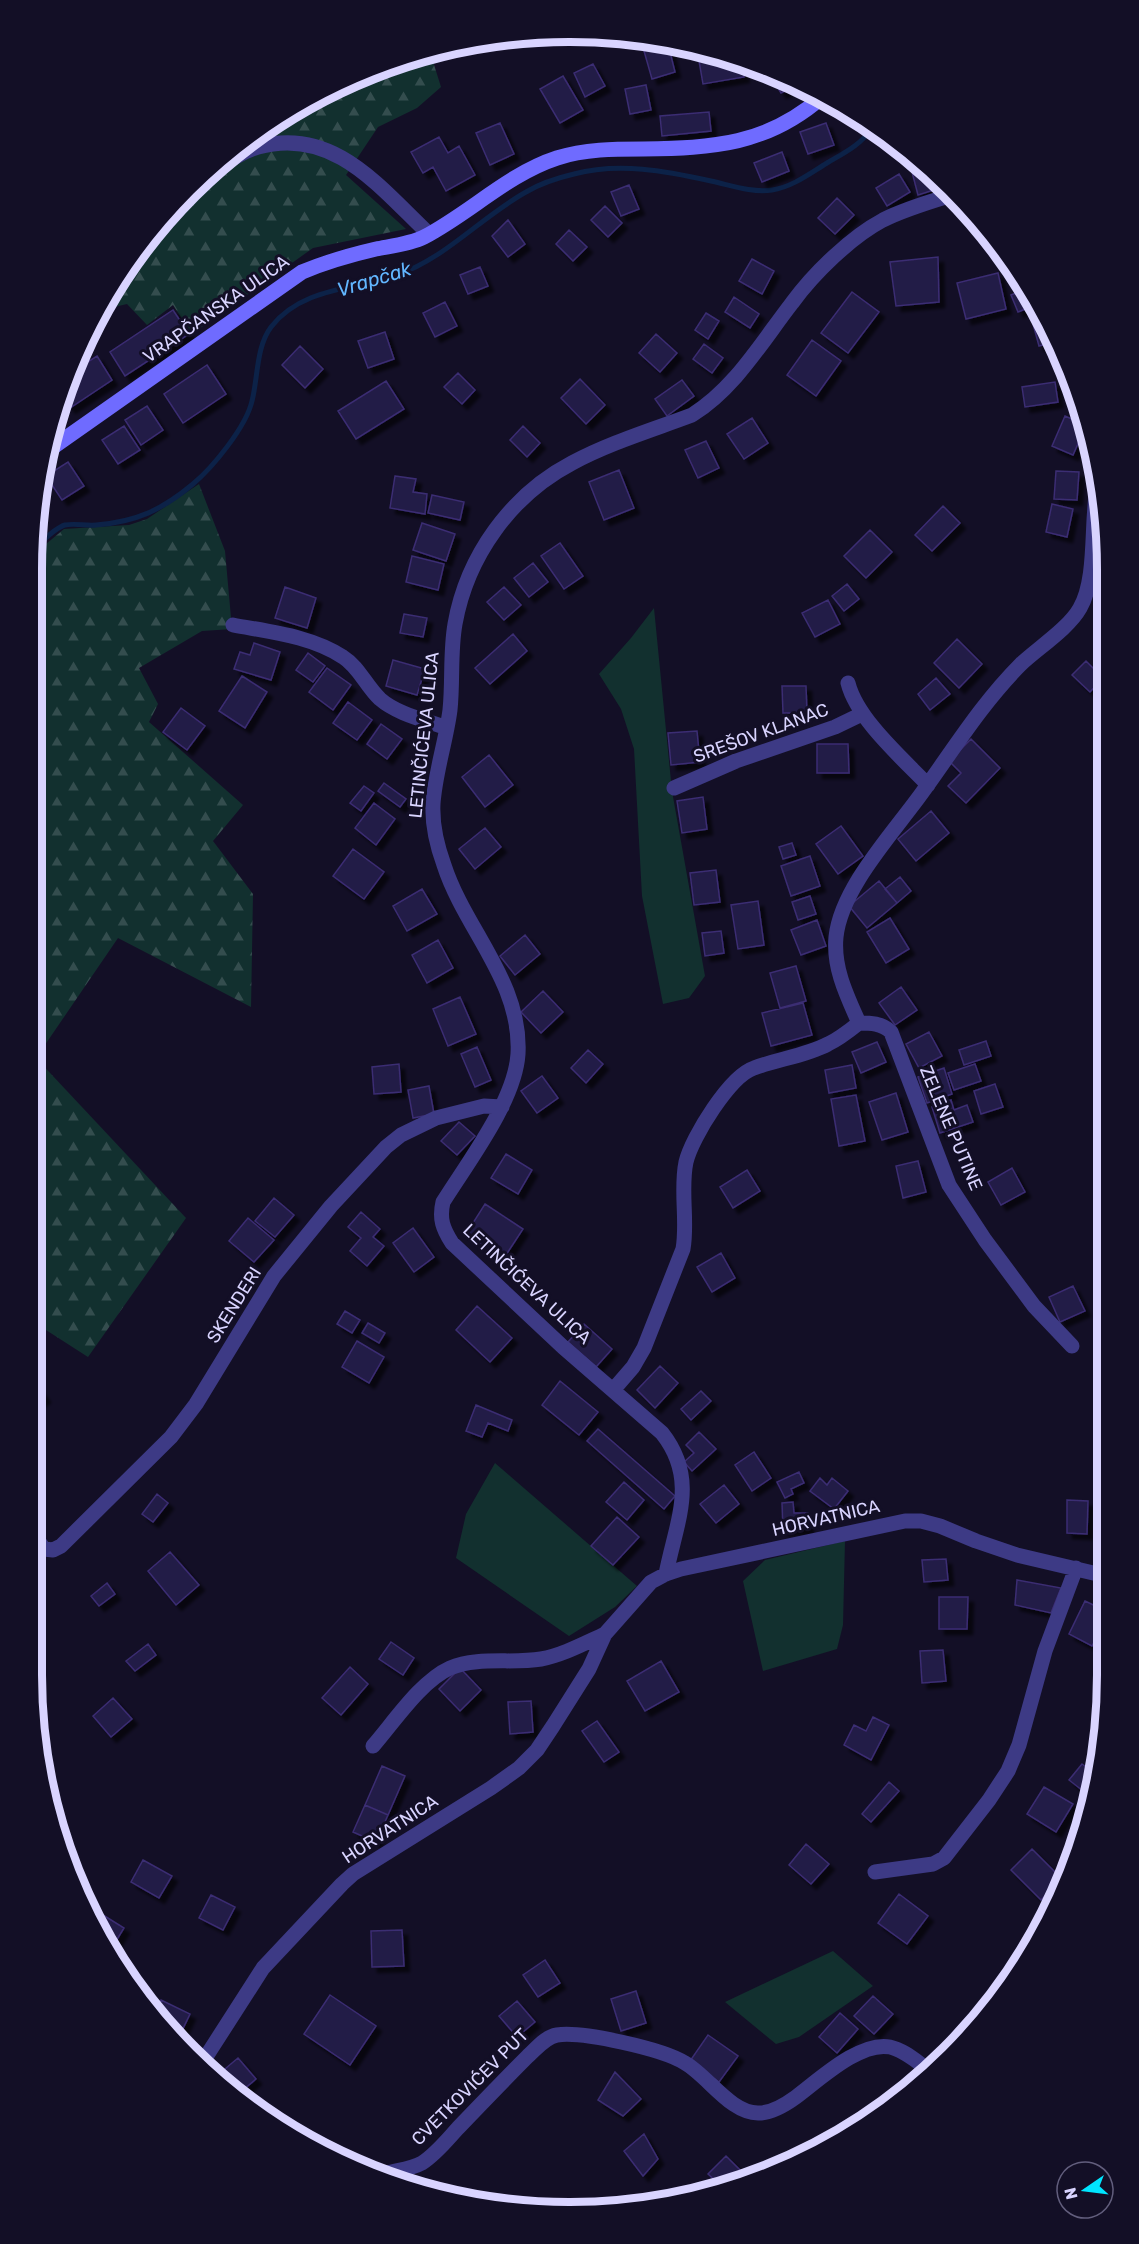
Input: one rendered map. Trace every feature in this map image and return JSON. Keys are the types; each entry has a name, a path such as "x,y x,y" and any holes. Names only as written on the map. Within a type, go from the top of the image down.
{"street":[{"name":"VRAPČANSKA ULICA","path":"57,444 302,272 344,256 406,243 429,234 521,174 558,157 612,149 716,146 743,140 795,118 815,103"},
{"path":"245,154 255,148 292,144 314,146 337,154 361,169 429,234"},
{"name":"LETINČIĆEVA ULICA","path":"666,1574 682,1507 683,1482 675,1452 662,1433 563,1347 452,1243 445,1232 440,1216 443,1202 502,1107 514,1075 518,1054 512,1008 494,961 453,889 434,831 433,804 450,707 453,643 461,600 481,552 495,528 513,508 571,463 692,415 707,406 721,394 746,365 794,300 825,266 855,239 891,217 943,198"},
{"path":"614,1389 633,1367 644,1348 683,1249 686,1234 684,1178 686,1161 694,1142 726,1090 742,1073 827,1045 859,1023 840,980 836,953 839,924 863,872 928,785 976,715 1021,664 1080,608 1087,589 1094,520"},
{"path":"233,625 295,637 328,649 353,665 371,691 382,701 396,709 447,728"},
{"name":"SREŠOV KLANAC","path":"848,683 851,697 862,714 928,785"},
{"name":"SREŠOV KLANAC","path":"674,788 736,761 835,727 862,714"},
{"name":"ZELENE PUTINE","path":"859,1023 872,1023 885,1027 891,1032 949,1185 985,1240 1034,1306 1072,1346"},
{"name":"SKENDERI","path":"42,1546 53,1550 61,1546 171,1437 196,1404 274,1276 331,1206 386,1147 401,1135 436,1118 484,1106 502,1107"},
{"name":"HORVATNICA","path":"207,2056 263,1968 342,1884 353,1874 491,1788 519,1768 537,1750 589,1669 605,1634 651,1582 666,1574 913,1521 940,1526 1017,1555 1097,1574"},
{"path":"875,1872 933,1864 944,1858 995,1791 1008,1771 1019,1745 1045,1651 1076,1568"},
{"name":"HORVATNICA","path":"373,1746 426,1686 451,1668 465,1664 542,1659 605,1634"},
{"name":"CVETKOVIĆEV PUT","path":"393,2171 411,2167 435,2153 546,2039 556,2035 616,2041 666,2054 687,2064 735,2106 758,2113 772,2111 786,2104 854,2055 867,2049 890,2047 901,2051 923,2066"}],"green space":[{"path":"433,60 441,87 417,108 378,127 346,175 406,229 313,248 192,334 173,305 147,325 127,304 112,307 151,248 197,197 248,151 276,131 336,96 400,70"},
{"path":"199,484 225,551 232,629 202,631 139,668 158,704 149,722 243,805 213,841 253,894 251,1007 118,938 42,1049 43,547 64,529 129,525 147,519"},
{"path":"654,608 672,791 705,976 689,998 663,1004 642,896 634,749 621,709 599,674"},
{"path":"42,1064 186,1218 88,1357 42,1327"},
{"path":"495,1463 637,1586 615,1607 569,1636 456,1558 466,1514"},
{"path":"845,1541 843,1625 837,1649 763,1671 743,1581 765,1560"},
{"path":"833,1951 873,1986 799,2037 776,2044 725,2002"}],"building":[{"path":"651,49 670,52 675,72 652,79 644,51"},
{"path":"705,60 739,70 743,71 744,77 703,84 699,61"},
{"path":"593,64 605,86 585,97 574,73"},
{"path":"563,76 583,110 560,123 540,89"},
{"path":"776,84 788,89 781,93"},
{"path":"646,85 651,110 630,114 625,89"},
{"path":"709,112 711,131 662,136 660,116"},
{"path":"500,123 514,154 490,165 476,133"},
{"path":"826,123 834,145 808,154 800,132"},
{"path":"439,137 448,153 459,146 475,175 446,191 433,167 423,173 411,152"},
{"path":"782,152 789,171 762,182 754,163"},
{"path":"915,171 934,190 918,195 912,172"},
{"path":"899,174 910,192 887,206 876,188"},
{"path":"629,185 639,209 621,216 611,192"},
{"path":"837,198 854,215 835,234 818,218"},
{"path":"605,206 622,223 608,237 591,220"},
{"path":"508,220 525,244 508,257 492,236"},
{"path":"569,230 587,247 573,261 556,244"},
{"path":"938,257 939,302 896,306 890,262"},
{"path":"752,259 774,271 762,294 739,281"},
{"path":"480,267 488,286 468,294 460,275"},
{"path":"998,273 1006,309 966,319 957,283"},
{"path":"852,292 879,312 848,353 821,333"},
{"path":"1018,292 1027,308 1018,312 1011,295"},
{"path":"734,297 759,314 750,328 725,312"},
{"path":"445,302 457,326 435,337 423,313"},
{"path":"173,310 189,334 125,376 110,352"},
{"path":"706,313 719,321 708,339 695,330"},
{"path":"1036,323 1046,344 1039,346 1033,324"},
{"path":"385,332 394,359 368,368 358,341"},
{"path":"656,334 677,353 660,372 639,353"},
{"path":"812,340 841,361 816,396 787,375"},
{"path":"704,344 723,358 712,373 693,359"},
{"path":"300,346 323,369 305,388 282,365"},
{"path":"97,356 112,380 70,408 70,400 83,365"},
{"path":"207,365 226,394 183,423 164,394"},
{"path":"458,373 475,390 462,404 444,387"},
{"path":"580,379 605,405 586,424 561,398"},
{"path":"682,380 694,396 667,416 655,399"},
{"path":"386,381 404,409 356,439 338,411"},
{"path":"1055,382 1058,402 1025,407 1022,387"},
{"path":"147,406 163,430 141,445 125,420"},
{"path":"1065,416 1075,421 1080,438 1073,455 1052,446"},
{"path":"752,418 768,443 744,459 727,434"},
{"path":"124,426 140,450 118,464 102,440"},
{"path":"523,426 540,443 527,457 510,440"},
{"path":"706,441 719,468 698,478 685,450"},
{"path":"68,462 84,486 62,500 50,482 51,473"},
{"path":"619,470 634,508 604,520 589,482"},
{"path":"1056,471 1079,472 1077,500 1054,499"},
{"path":"395,476 416,479 413,492 427,494 425,514 390,508"},
{"path":"432,495 464,502 460,520 428,513"},
{"path":"1052,504 1073,509 1067,537 1046,532"},
{"path":"943,506 960,523 932,551 915,535"},
{"path":"422,523 455,534 446,561 413,550"},
{"path":"870,530 892,552 866,578 844,556"},
{"path":"560,543 583,576 564,589 541,556"},
{"path":"412,556 444,564 438,590 406,582"},
{"path":"533,563 548,582 529,597 514,578"},
{"path":"847,584 859,599 844,611 832,596"},
{"path":"285,587 316,598 307,628 275,618"},
{"path":"504,587 521,605 504,620 487,602"},
{"path":"828,600 840,624 815,637 802,613"},
{"path":"404,614 427,618 423,637 400,633"},
{"path":"513,634 527,651 490,684 475,668"},
{"path":"957,639 982,664 959,688 934,663"},
{"path":"254,643 280,652 271,680 234,669 240,652 250,655"},
{"path":"308,653 325,666 313,682 296,670"},
{"path":"393,660 425,669 417,695 386,686"},
{"path":"1086,661 1097,672 1097,684 1090,692 1072,675"},
{"path":"327,668 351,685 333,710 309,692"},
{"path":"242,676 267,692 245,728 219,711"},
{"path":"936,678 950,694 930,710 918,694"},
{"path":"782,686 806,686 807,713 783,713"},
{"path":"348,702 372,720 357,740 333,723"},
{"path":"181,708 205,726 187,750 163,732"},
{"path":"381,724 402,739 387,759 367,744"},
{"path":"697,731 700,762 671,765 668,733"},
{"path":"971,739 1000,768 966,803 948,786 961,773 949,761"},
{"path":"817,744 848,744 849,773 817,773"},
{"path":"489,755 513,785 485,807 462,777"},
{"path":"384,783 406,799 400,807 378,791"},
{"path":"364,786 374,793 361,811 350,803"},
{"path":"703,797 707,829 682,833 677,801"},
{"path":"374,803 395,819 376,845 355,828"},
{"path":"931,811 949,833 916,861 898,839"},
{"path":"841,826 863,856 838,874 816,844"},
{"path":"485,828 501,847 475,869 459,849"},
{"path":"792,843 796,855 783,859 779,847"},
{"path":"353,849 384,872 364,899 333,876"},
{"path":"810,856 820,886 791,896 781,866"},
{"path":"716,870 720,902 694,905 690,873"},
{"path":"900,877 911,891 897,903 885,889"},
{"path":"879,881 897,903 867,928 849,906"},
{"path":"422,889 437,914 407,931 393,906"},
{"path":"810,896 816,914 798,920 792,902"},
{"path":"758,901 764,945 738,949 731,905"},
{"path":"890,918 909,949 886,963 867,932"},
{"path":"817,920 826,946 801,955 791,930"},
{"path":"721,931 724,953 705,956 702,933"},
{"path":"525,935 540,954 515,975 500,956"},
{"path":"438,940 453,968 427,983 412,955"},
{"path":"796,966 806,1001 780,1008 770,973"},
{"path":"901,987 917,1010 895,1025 879,1003"},
{"path":"543,991 563,1012 541,1033 521,1012"},
{"path":"460,997 476,1034 448,1046 433,1009"},
{"path":"803,1003 812,1035 771,1046 762,1013"},
{"path":"929,1032 942,1056 919,1068 906,1044"},
{"path":"986,1041 991,1056 964,1065 959,1050"},
{"path":"877,1042 886,1062 861,1073 852,1052"},
{"path":"477,1047 491,1080 475,1087 461,1054"},
{"path":"588,1050 603,1064 586,1083 571,1068"},
{"path":"399,1064 401,1092 374,1094 372,1067"},
{"path":"975,1064 981,1081 954,1090 948,1073"},
{"path":"852,1065 856,1088 829,1093 825,1070"},
{"path":"944,1068 952,1094 927,1103 918,1077"},
{"path":"542,1076 558,1098 537,1113 521,1091"},
{"path":"995,1084 1003,1107 981,1114 974,1091"},
{"path":"429,1086 434,1114 413,1118 408,1090"},
{"path":"896,1093 908,1132 882,1140 869,1102"},
{"path":"856,1095 865,1141 839,1146 831,1099"},
{"path":"951,1100 954,1110 967,1105 973,1122 940,1133 932,1107"},
{"path":"459,1122 475,1136 457,1155 441,1141"},
{"path":"506,1154 532,1170 518,1194 491,1178"},
{"path":"918,1161 926,1192 903,1198 896,1166"},
{"path":"1012,1168 1025,1192 1001,1205 988,1182"},
{"path":"747,1170 760,1191 733,1208 720,1187"},
{"path":"274,1198 294,1215 275,1237 255,1221"},
{"path":"485,1204 523,1229 504,1258 466,1234"},
{"path":"361,1212 380,1229 373,1237 384,1246 367,1266 350,1251 361,1238 348,1227"},
{"path":"248,1218 274,1240 254,1262 229,1241"},
{"path":"413,1228 434,1257 414,1272 393,1243"},
{"path":"721,1253 735,1278 712,1292 697,1267"},
{"path":"1073,1286 1085,1311 1060,1322 1049,1297"},
{"path":"477,1306 512,1338 490,1362 456,1330"},
{"path":"345,1311 360,1320 352,1333 337,1324"},
{"path":"368,1323 385,1333 379,1343 362,1333"},
{"path":"584,1324 612,1349 596,1367 568,1342"},
{"path":"357,1341 384,1357 369,1383 342,1367"},
{"path":"660,1366 678,1383 655,1408 637,1390"},
{"path":"560,1381 598,1412 579,1435 542,1405"},
{"path":"701,1391 711,1401 691,1420 681,1409"},
{"path":"476,1405 512,1420 508,1431 488,1423 482,1437 466,1431"},
{"path":"598,1429 675,1496 664,1509 587,1441"},
{"path":"699,1432 716,1449 692,1471 684,1462 694,1453 686,1445"},
{"path":"754,1452 771,1478 752,1491 735,1465"},
{"path":"799,1472 804,1483 791,1489 793,1494 785,1498 777,1482"},
{"path":"820,1478 827,1485 832,1478 848,1491 834,1509 810,1491"},
{"path":"624,1482 644,1500 627,1520 606,1502"},
{"path":"724,1485 739,1504 716,1523 700,1504"},
{"path":"157,1494 168,1503 153,1522 142,1514"},
{"path":"1067,1500 1088,1501 1087,1534 1067,1533"},
{"path":"793,1502 794,1513 808,1513 808,1529 783,1530 782,1503"},
{"path":"617,1517 639,1537 613,1565 591,1546"},
{"path":"170,1552 199,1585 176,1605 148,1571"},
{"path":"946,1559 948,1580 924,1582 922,1560"},
{"path":"1017,1580 1061,1588 1051,1613 1015,1605"},
{"path":"107,1583 115,1594 99,1606 91,1596"},
{"path":"939,1597 968,1597 967,1629 939,1629"},
{"path":"1085,1601 1097,1607 1097,1636 1092,1646 1069,1634"},
{"path":"391,1642 414,1658 403,1675 379,1659"},
{"path":"148,1644 156,1655 135,1671 126,1661"},
{"path":"943,1650 946,1681 922,1683 920,1651"},
{"path":"661,1661 679,1692 645,1711 627,1681"},
{"path":"350,1667 368,1684 341,1715 322,1698"},
{"path":"460,1668 481,1690 460,1711 439,1689"},
{"path":"113,1698 132,1719 111,1737 93,1716"},
{"path":"531,1701 533,1732 510,1734 508,1702"},
{"path":"873,1717 889,1725 871,1760 844,1745 854,1725 866,1731"},
{"path":"597,1721 619,1752 604,1762 582,1731"},
{"path":"1082,1764 1088,1768 1084,1791 1069,1780"},
{"path":"382,1766 405,1776 388,1815 365,1805"},
{"path":"889,1782 899,1791 871,1822 862,1814"},
{"path":"1044,1787 1073,1804 1056,1832 1027,1814"},
{"path":"365,1805 388,1815 376,1842 353,1832"},
{"path":"806,1844 829,1864 811,1884 789,1865"},
{"path":"1032,1849 1058,1875 1051,1890 1041,1900 1011,1870"},
{"path":"143,1860 172,1876 159,1898 131,1882"},
{"path":"899,1894 928,1916 907,1944 878,1923"},
{"path":"211,1895 235,1907 223,1930 199,1918"},
{"path":"98,1912 124,1928 115,1942"},
{"path":"402,1930 404,1966 372,1967 371,1931"},
{"path":"545,1960 560,1983 538,1997 523,1975"},
{"path":"636,1991 646,2023 621,2031 611,1999"},
{"path":"330,1995 376,2026 350,2065 304,2034"},
{"path":"873,1996 893,2014 874,2034 854,2016"},
{"path":"161,2000 190,2014 182,2031 173,2022 159,2005"},
{"path":"517,2001 535,2022 517,2037 499,2016"},
{"path":"840,2013 858,2029 837,2053 819,2037"},
{"path":"708,2035 738,2056 719,2082 690,2061"},
{"path":"238,2058 256,2079 244,2089 222,2071"},
{"path":"615,2072 641,2099 623,2116 598,2100"},
{"path":"644,2134 658,2159 643,2176 624,2151"},
{"path":"726,2156 743,2173 716,2181 708,2174"}],"waterway":[{"name":"Vrapčak","path":"43,541 65,525 92,525 136,518 159,508 201,477 228,446 249,411 260,353 266,335 283,314 297,304 329,292 380,280 415,268 447,248 510,202 543,183 555,179 591,170 625,168 677,174 749,190 772,190 807,176 845,153 867,134"}]}
